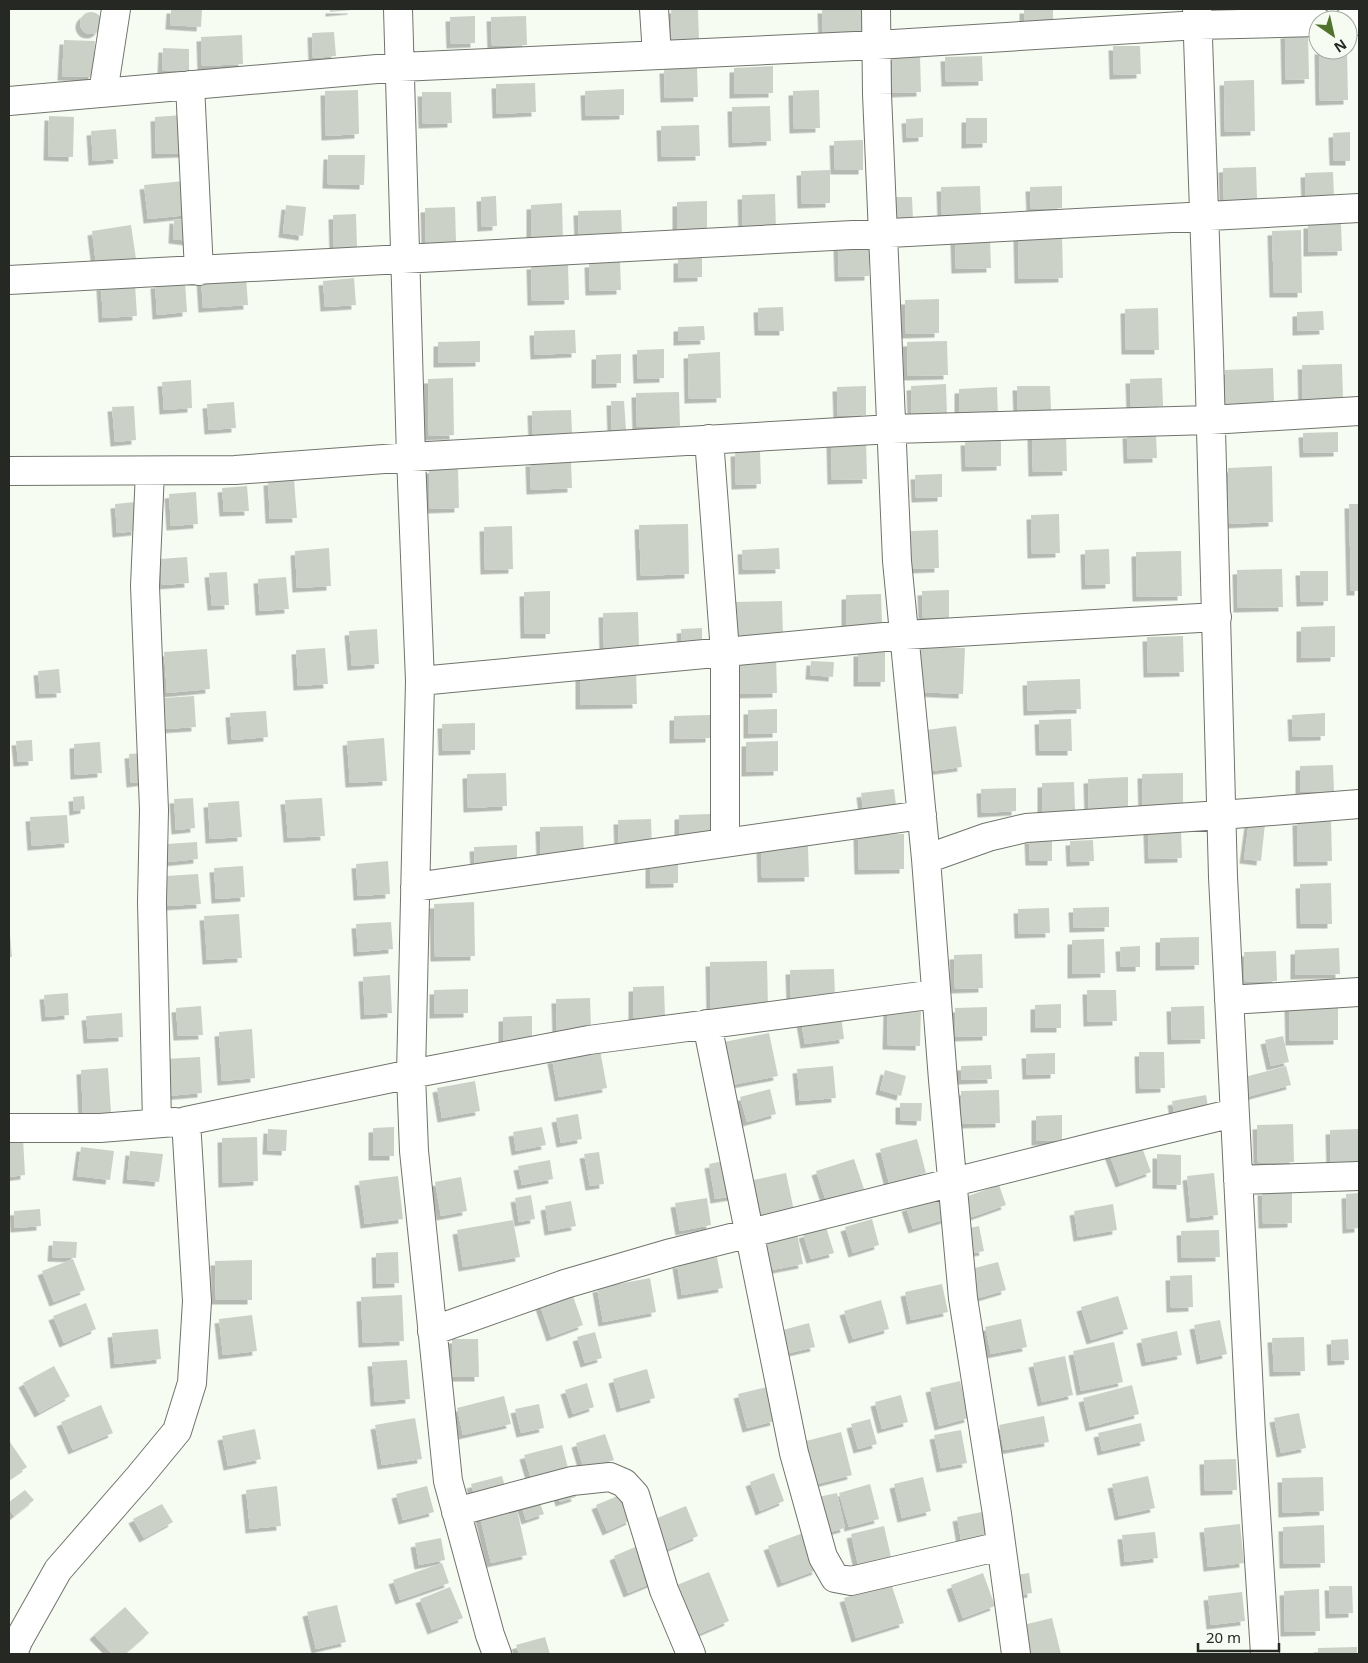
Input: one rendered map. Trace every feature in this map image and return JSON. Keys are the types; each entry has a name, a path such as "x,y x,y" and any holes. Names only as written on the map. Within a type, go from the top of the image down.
{"street":[{"path":"103,93 116,9"},
{"path":"398,9 411,456 420,681 411,1074 414,1151 448,1481 496,1654"},
{"path":"654,9 657,55"},
{"path":"876,9 877,94 897,561 926,859 963,1298 1002,1546 1016,1654"},
{"path":"9,101 400,67 877,45 1197,17 1308,22"},
{"path":"1197,17 1217,618 1221,816 1234,1114 1265,1654"},
{"path":"190,85 198,271"},
{"path":"9,280 1359,208"},
{"path":"9,471 235,470 411,456 892,429 1210,420 1359,411"},
{"path":"710,439 725,652 725,843"},
{"path":"150,471 145,586 154,810 152,902 157,1123"},
{"path":"420,681 905,635 1217,618"},
{"path":"926,859 988,837 1026,828 1221,816 1359,804"},
{"path":"415,887 922,815"},
{"path":"1229,1000 1359,992"},
{"path":"9,1128 100,1128 186,1121 411,1074 589,1040 936,994"},
{"path":"707,1024 794,1452 823,1557 835,1578 851,1581 1002,1546"},
{"path":"432,1330 565,1284 671,1253 1104,1144 1234,1114"},
{"path":"13,1654 18,1641 58,1570 177,1431 192,1383 197,1301 186,1121"},
{"path":"1238,1180 1359,1176"},
{"path":"456,1512 572,1481 610,1477 624,1483 635,1495 664,1590 691,1654"}],"building":[{"path":"171,9 202,9 201,27 170,25"},
{"path":"330,9 352,9 352,10 330,12"},
{"path":"671,9 698,9 699,41 672,42"},
{"path":"822,9 862,9 862,35 823,36"},
{"path":"1024,9 1053,9 1053,21 1024,22"},
{"path":"91,12 99,15 102,23 99,31 91,34 83,31 80,23 83,15"},
{"path":"475,16 475,43 451,44 450,17"},
{"path":"526,16 527,45 492,46 491,17"},
{"path":"334,32 336,56 313,58 312,33"},
{"path":"1308,33 1309,79 1286,80 1285,34"},
{"path":"242,35 243,64 202,66 201,37"},
{"path":"64,40 95,41 93,77 62,76"},
{"path":"1113,46 1140,46 1141,74 1114,75"},
{"path":"163,48 189,49 189,71 162,70"},
{"path":"892,55 920,55 921,92 893,93"},
{"path":"982,56 983,81 946,82 945,57"},
{"path":"1319,60 1347,60 1348,100 1320,101"},
{"path":"773,66 773,93 734,94 734,68"},
{"path":"697,68 698,97 665,98 664,69"},
{"path":"1254,80 1255,131 1225,132 1224,81"},
{"path":"535,83 536,112 497,114 496,84"},
{"path":"624,89 624,115 586,116 585,91"},
{"path":"358,90 359,134 326,136 325,91"},
{"path":"819,90 820,128 794,129 793,91"},
{"path":"422,92 451,92 452,123 423,124"},
{"path":"770,106 771,141 733,143 732,107"},
{"path":"182,115 184,153 156,154 155,117"},
{"path":"49,116 74,117 73,157 48,156"},
{"path":"923,118 923,137 907,138 906,119"},
{"path":"966,118 987,118 987,143 966,144"},
{"path":"699,125 700,156 662,157 661,126"},
{"path":"116,129 118,159 93,161 91,131"},
{"path":"1350,132 1350,161 1334,161 1333,133"},
{"path":"863,140 863,170 835,170 834,141"},
{"path":"328,155 365,155 364,185 327,184"},
{"path":"1256,167 1257,199 1224,200 1223,168"},
{"path":"830,170 830,203 802,204 801,171"},
{"path":"1333,172 1334,197 1306,198 1305,173"},
{"path":"184,181 188,215 148,219 144,185"},
{"path":"980,186 981,214 942,215 941,187"},
{"path":"1062,186 1062,208 1031,209 1030,187"},
{"path":"775,194 776,231 743,232 742,195"},
{"path":"496,196 497,226 482,227 481,197"},
{"path":"894,197 912,197 913,220 895,220"},
{"path":"707,201 707,236 677,237 677,202"},
{"path":"562,203 563,242 531,244 531,205"},
{"path":"286,205 306,207 303,236 283,233"},
{"path":"455,207 456,242 426,243 425,208"},
{"path":"621,210 622,235 579,236 578,211"},
{"path":"356,214 357,247 334,248 333,215"},
{"path":"174,219 191,221 189,241 173,239"},
{"path":"1341,223 1342,251 1308,252 1308,224"},
{"path":"131,225 136,259 96,264 92,231"},
{"path":"1301,230 1302,293 1274,293 1272,231"},
{"path":"1062,234 1063,278 1019,279 1018,236"},
{"path":"990,239 991,268 956,269 955,240"},
{"path":"838,246 869,246 869,276 839,277"},
{"path":"702,258 702,277 678,278 678,259"},
{"path":"620,262 621,290 590,291 589,263"},
{"path":"568,264 569,300 532,301 531,265"},
{"path":"246,276 248,305 203,308 201,278"},
{"path":"354,278 356,305 325,307 323,281"},
{"path":"185,282 187,312 157,315 155,284"},
{"path":"135,284 137,316 103,318 101,286"},
{"path":"939,299 939,333 906,334 905,300"},
{"path":"783,307 784,331 759,331 758,308"},
{"path":"1158,308 1159,350 1126,350 1125,309"},
{"path":"1323,311 1324,330 1297,331 1297,312"},
{"path":"704,326 705,340 678,341 678,327"},
{"path":"575,330 576,353 535,355 534,331"},
{"path":"480,341 480,362 438,363 438,342"},
{"path":"947,341 948,375 908,376 907,342"},
{"path":"664,349 664,378 638,379 637,350"},
{"path":"720,352 721,398 689,399 688,354"},
{"path":"621,354 621,383 596,384 596,355"},
{"path":"1342,364 1343,401 1303,402 1302,365"},
{"path":"1273,368 1274,404 1226,406 1225,370"},
{"path":"453,378 454,435 429,436 428,379"},
{"path":"1162,378 1163,406 1131,407 1130,379"},
{"path":"191,380 192,408 164,410 162,382"},
{"path":"946,384 947,417 912,418 911,386"},
{"path":"866,386 866,415 838,416 837,387"},
{"path":"1017,386 1050,386 1051,410 1018,411"},
{"path":"997,387 998,417 959,418 959,389"},
{"path":"679,392 680,426 637,427 636,393"},
{"path":"611,401 624,401 626,430 612,431"},
{"path":"234,402 236,428 209,430 207,404"},
{"path":"134,406 136,440 115,442 112,407"},
{"path":"571,410 572,434 533,435 532,411"},
{"path":"1338,432 1338,452 1304,453 1303,433"},
{"path":"1156,433 1157,458 1128,459 1127,434"},
{"path":"1066,434 1067,471 1033,472 1032,435"},
{"path":"1001,440 1001,466 966,467 965,441"},
{"path":"866,441 867,479 832,480 831,442"},
{"path":"760,451 761,484 736,485 735,452"},
{"path":"571,461 572,488 531,490 530,462"},
{"path":"1272,466 1273,522 1229,524 1228,468"},
{"path":"458,468 459,508 430,509 429,469"},
{"path":"942,474 942,497 916,498 915,475"},
{"path":"294,479 297,518 270,519 268,481"},
{"path":"247,486 249,511 224,512 222,488"},
{"path":"196,492 198,524 171,526 169,494"},
{"path":"135,502 136,531 117,533 115,504"},
{"path":"1349,504 1359,504 1359,591 1351,591"},
{"path":"1059,514 1060,553 1032,554 1031,515"},
{"path":"688,524 689,574 641,576 639,525"},
{"path":"512,526 513,569 485,570 484,527"},
{"path":"938,530 939,568 912,569 911,531"},
{"path":"329,548 331,586 297,588 295,551"},
{"path":"779,548 780,569 743,570 742,550"},
{"path":"1109,549 1110,584 1086,585 1085,550"},
{"path":"1181,551 1182,596 1137,597 1136,552"},
{"path":"187,557 189,583 162,585 160,559"},
{"path":"1282,569 1283,607 1238,608 1237,570"},
{"path":"1300,571 1328,571 1328,601 1301,602"},
{"path":"227,572 229,605 212,606 209,573"},
{"path":"286,577 289,609 260,611 258,579"},
{"path":"949,590 949,618 923,618 922,591"},
{"path":"550,591 550,634 525,634 524,592"},
{"path":"881,594 882,624 846,626 846,595"},
{"path":"782,601 783,637 735,638 734,602"},
{"path":"638,612 639,647 604,648 603,613"},
{"path":"1335,626 1335,657 1301,658 1301,627"},
{"path":"702,628 702,644 682,644 681,629"},
{"path":"377,629 379,664 352,666 349,631"},
{"path":"1183,636 1184,672 1148,673 1147,637"},
{"path":"917,646 965,648 963,694 916,692"},
{"path":"325,648 328,684 298,686 296,650"},
{"path":"207,649 210,689 167,693 164,652"},
{"path":"885,651 885,682 858,682 858,652"},
{"path":"776,654 777,693 739,694 738,655"},
{"path":"811,661 834,662 833,677 810,675"},
{"path":"59,669 61,693 40,694 38,671"},
{"path":"636,669 637,704 580,705 580,671"},
{"path":"1080,679 1081,709 1028,711 1027,681"},
{"path":"194,696 196,727 165,729 163,698"},
{"path":"777,709 777,733 748,734 748,710"},
{"path":"266,711 268,737 232,740 230,713"},
{"path":"1325,713 1325,736 1293,737 1292,715"},
{"path":"710,715 710,738 674,739 674,716"},
{"path":"1071,719 1072,751 1040,751 1039,720"},
{"path":"475,723 475,750 443,751 442,724"},
{"path":"956,726 962,767 924,772 919,731"},
{"path":"384,738 387,781 350,783 347,741"},
{"path":"32,740 33,761 18,762 16,741"},
{"path":"778,741 778,771 746,772 746,742"},
{"path":"100,742 102,773 75,775 74,744"},
{"path":"146,753 147,781 131,783 129,754"},
{"path":"1333,765 1334,791 1300,792 1300,766"},
{"path":"506,773 507,806 468,808 467,774"},
{"path":"1183,773 1183,807 1143,808 1142,774"},
{"path":"1128,777 1128,810 1089,812 1088,779"},
{"path":"1074,782 1075,811 1042,813 1042,783"},
{"path":"1016,788 1016,811 982,813 981,789"},
{"path":"894,789 897,813 864,817 861,793"},
{"path":"84,796 85,809 74,811 73,797"},
{"path":"193,798 195,828 176,830 174,799"},
{"path":"322,798 325,836 288,838 285,800"},
{"path":"239,801 242,837 210,839 208,803"},
{"path":"711,814 711,837 679,838 679,815"},
{"path":"67,815 69,843 32,846 30,817"},
{"path":"651,819 652,849 619,849 618,820"},
{"path":"1331,819 1332,861 1298,862 1297,821"},
{"path":"1249,822 1265,824 1261,861 1244,859"},
{"path":"583,826 584,856 541,857 540,827"},
{"path":"1181,829 1182,858 1149,859 1148,830"},
{"path":"904,834 904,869 859,870 858,835"},
{"path":"1029,839 1052,839 1052,861 1030,861"},
{"path":"1093,840 1094,861 1071,862 1070,841"},
{"path":"197,842 198,859 168,862 167,844"},
{"path":"517,845 517,865 475,866 474,847"},
{"path":"808,846 809,877 762,878 761,847"},
{"path":"388,861 390,894 358,896 356,864"},
{"path":"650,861 678,861 678,883 650,884"},
{"path":"243,866 245,897 216,899 214,868"},
{"path":"198,874 201,904 168,906 166,876"},
{"path":"1331,883 1332,924 1301,924 1300,884"},
{"path":"474,902 475,956 435,957 434,904"},
{"path":"1109,907 1109,927 1074,928 1073,908"},
{"path":"1049,908 1050,933 1019,934 1018,909"},
{"path":"239,914 242,958 207,960 204,916"},
{"path":"391,922 393,949 358,952 356,924"},
{"path":"10,935 12,957 9,957"},
{"path":"1199,937 1199,965 1160,966 1160,938"},
{"path":"1104,939 1105,973 1072,974 1072,940"},
{"path":"1140,946 1140,967 1121,967 1120,947"},
{"path":"1339,948 1340,974 1295,975 1295,950"},
{"path":"1276,951 1277,981 1245,982 1244,952"},
{"path":"982,954 983,988 955,989 954,955"},
{"path":"767,961 768,1009 711,1010 710,962"},
{"path":"834,969 835,997 791,998 790,970"},
{"path":"390,975 392,1013 365,1015 363,977"},
{"path":"664,986 665,1017 633,1018 633,987"},
{"path":"468,989 468,1013 434,1014 434,990"},
{"path":"1087,990 1116,990 1117,1021 1088,1022"},
{"path":"68,993 69,1015 46,1017 44,995"},
{"path":"590,998 591,1031 557,1032 556,999"},
{"path":"1061,1004 1061,1028 1035,1028 1035,1005"},
{"path":"1338,1005 1338,1040 1290,1041 1289,1006"},
{"path":"201,1006 203,1035 178,1036 176,1008"},
{"path":"1204,1006 1205,1039 1172,1040 1171,1007"},
{"path":"987,1007 987,1036 956,1037 955,1008"},
{"path":"888,1010 921,1010 920,1046 887,1045"},
{"path":"122,1013 123,1037 88,1039 86,1016"},
{"path":"841,1015 844,1039 805,1044 801,1021"},
{"path":"532,1016 532,1042 503,1043 503,1017"},
{"path":"252,1029 255,1078 222,1081 219,1032"},
{"path":"769,1033 778,1076 732,1085 724,1042"},
{"path":"1283,1036 1289,1062 1271,1066 1265,1040"},
{"path":"600,1050 607,1088 559,1097 552,1059"},
{"path":"1139,1052 1164,1052 1165,1088 1140,1089"},
{"path":"1055,1053 1055,1074 1027,1075 1026,1054"},
{"path":"200,1057 202,1093 167,1096 165,1059"},
{"path":"991,1065 992,1079 961,1080 961,1066"},
{"path":"833,1066 836,1098 800,1101 797,1069"},
{"path":"1286,1066 1291,1085 1247,1097 1241,1078"},
{"path":"108,1068 111,1113 83,1115 81,1070"},
{"path":"885,1070 906,1076 901,1096 880,1090"},
{"path":"475,1081 480,1111 442,1118 437,1088"},
{"path":"770,1089 776,1114 747,1122 740,1097"},
{"path":"999,1090 1000,1123 962,1124 961,1091"},
{"path":"1206,1095 1209,1113 1175,1119 1172,1101"},
{"path":"900,1103 922,1103 921,1121 900,1120"},
{"path":"578,1114 582,1139 561,1143 556,1118"},
{"path":"1062,1115 1062,1140 1036,1141 1036,1116"},
{"path":"1293,1124 1294,1162 1258,1163 1257,1125"},
{"path":"394,1127 394,1156 373,1156 373,1128"},
{"path":"542,1127 546,1145 516,1151 513,1132"},
{"path":"268,1129 287,1130 286,1151 267,1150"},
{"path":"1359,1129 1359,1165 1331,1166 1330,1130"},
{"path":"257,1137 258,1181 223,1183 222,1138"},
{"path":"23,1138 25,1175 9,1177 9,1139"},
{"path":"917,1139 926,1173 889,1183 880,1149"},
{"path":"1140,1142 1151,1172 1120,1183 1109,1153"},
{"path":"81,1147 114,1151 110,1180 77,1176"},
{"path":"130,1151 163,1154 159,1182 127,1179"},
{"path":"599,1152 604,1184 590,1186 584,1154"},
{"path":"1157,1154 1181,1155 1181,1185 1157,1184"},
{"path":"854,1159 864,1189 826,1201 816,1171"},
{"path":"550,1160 553,1179 522,1185 518,1166"},
{"path":"728,1160 734,1196 715,1199 709,1164"},
{"path":"786,1173 794,1211 757,1219 749,1181"},
{"path":"1214,1173 1218,1215 1191,1218 1187,1176"},
{"path":"398,1176 403,1219 365,1224 359,1181"},
{"path":"461,1177 467,1211 441,1216 435,1182"},
{"path":"999,1185 1006,1205 972,1217 965,1197"},
{"path":"1262,1191 1292,1191 1292,1223 1263,1224"},
{"path":"1359,1193 1359,1228 1347,1229 1346,1194"},
{"path":"531,1195 535,1219 519,1222 515,1198"},
{"path":"939,1197 946,1219 913,1229 906,1207"},
{"path":"707,1198 711,1225 680,1231 675,1203"},
{"path":"571,1201 576,1226 549,1231 545,1206"},
{"path":"1113,1204 1117,1230 1078,1237 1074,1211"},
{"path":"40,1209 41,1226 15,1228 14,1211"},
{"path":"872,1219 879,1245 853,1253 845,1227"},
{"path":"513,1220 520,1257 463,1267 457,1230"},
{"path":"979,1226 984,1251 968,1254 964,1229"},
{"path":"826,1227 834,1253 811,1259 803,1234"},
{"path":"1219,1230 1220,1257 1182,1258 1181,1231"},
{"path":"797,1234 803,1264 772,1270 766,1240"},
{"path":"53,1241 77,1242 76,1258 52,1257"},
{"path":"398,1252 399,1283 377,1284 376,1253"},
{"path":"717,1257 723,1288 682,1295 677,1264"},
{"path":"73,1259 85,1290 54,1302 42,1271"},
{"path":"252,1260 252,1300 216,1300 215,1261"},
{"path":"998,1262 1006,1290 979,1298 971,1269"},
{"path":"1192,1275 1193,1307 1171,1308 1170,1276"},
{"path":"650,1278 656,1312 603,1322 597,1288"},
{"path":"942,1284 948,1312 911,1320 905,1292"},
{"path":"572,1293 583,1325 551,1337 540,1305"},
{"path":"402,1295 404,1341 363,1343 361,1297"},
{"path":"1118,1296 1128,1329 1091,1340 1081,1307"},
{"path":"881,1300 889,1329 853,1339 844,1311"},
{"path":"86,1303 96,1329 64,1343 53,1316"},
{"path":"252,1315 257,1351 223,1355 219,1319"},
{"path":"1021,1319 1027,1347 991,1354 985,1327"},
{"path":"1220,1320 1227,1354 1201,1360 1194,1325"},
{"path":"809,1323 815,1347 789,1353 783,1330"},
{"path":"158,1329 161,1359 115,1364 112,1333"},
{"path":"1177,1331 1182,1355 1146,1362 1141,1339"},
{"path":"595,1332 602,1358 585,1363 577,1337"},
{"path":"1304,1337 1305,1371 1274,1372 1272,1338"},
{"path":"452,1339 478,1339 479,1377 452,1377"},
{"path":"1348,1339 1349,1360 1332,1361 1331,1340"},
{"path":"1114,1342 1123,1382 1081,1391 1073,1351"},
{"path":"1065,1356 1073,1395 1042,1402 1033,1363"},
{"path":"407,1360 410,1399 375,1402 372,1362"},
{"path":"54,1366 70,1396 39,1413 23,1383"},
{"path":"647,1369 655,1398 621,1408 613,1379"},
{"path":"960,1381 969,1418 939,1426 930,1388"},
{"path":"587,1383 594,1407 573,1414 565,1390"},
{"path":"1132,1385 1139,1414 1090,1427 1083,1398"},
{"path":"767,1387 775,1421 747,1428 738,1394"},
{"path":"901,1395 908,1422 882,1429 875,1402"},
{"path":"504,1396 511,1424 463,1435 457,1408"},
{"path":"539,1404 544,1428 521,1433 515,1409"},
{"path":"101,1405 113,1433 73,1450 61,1422"},
{"path":"1299,1413 1306,1448 1281,1453 1274,1418"},
{"path":"1044,1416 1049,1442 1004,1450 999,1425"},
{"path":"415,1418 422,1459 382,1465 375,1425"},
{"path":"870,1419 877,1444 858,1449 851,1424"},
{"path":"1141,1423 1145,1441 1102,1451 1098,1433"},
{"path":"255,1429 261,1459 228,1466 222,1436"},
{"path":"961,1430 967,1463 941,1468 934,1435"},
{"path":"841,1432 852,1475 817,1484 806,1441"},
{"path":"605,1434 614,1460 584,1470 576,1443"},
{"path":"9,1443 27,1467 9,1479"},
{"path":"562,1445 569,1472 532,1482 524,1455"},
{"path":"1236,1459 1237,1490 1205,1491 1204,1460"},
{"path":"774,1473 784,1501 760,1511 750,1482"},
{"path":"502,1476 506,1490 475,1498 471,1484"},
{"path":"1148,1476 1155,1508 1119,1516 1112,1484"},
{"path":"923,1477 931,1511 902,1518 894,1484"},
{"path":"1323,1477 1324,1511 1283,1513 1282,1478"},
{"path":"870,1484 879,1519 849,1527 839,1493"},
{"path":"277,1486 281,1526 250,1529 246,1490"},
{"path":"427,1486 434,1512 403,1520 396,1494"},
{"path":"572,1486 576,1497 560,1502 557,1491"},
{"path":"25,1490 34,1500 14,1516 9,1509 9,1502"},
{"path":"837,1493 845,1528 826,1533 818,1497"},
{"path":"620,1495 631,1520 607,1531 596,1505"},
{"path":"538,1498 544,1514 526,1520 521,1504"},
{"path":"162,1504 173,1522 144,1538 133,1519"},
{"path":"516,1505 527,1555 491,1563 479,1513"},
{"path":"686,1506 698,1536 668,1549 655,1519"},
{"path":"992,1510 996,1534 961,1540 957,1517"},
{"path":"1240,1524 1244,1563 1208,1567 1204,1528"},
{"path":"1324,1525 1325,1563 1284,1564 1283,1527"},
{"path":"884,1526 891,1557 858,1565 851,1534"},
{"path":"1155,1532 1158,1558 1125,1562 1122,1535"},
{"path":"803,1533 817,1570 782,1583 768,1546"},
{"path":"441,1538 445,1560 419,1565 415,1543"},
{"path":"642,1544 657,1581 628,1593 614,1556"},
{"path":"442,1563 449,1583 400,1600 393,1580"},
{"path":"709,1572 729,1621 692,1637 672,1587"},
{"path":"983,1573 995,1606 963,1618 951,1585"},
{"path":"1029,1573 1032,1593 1012,1596 1009,1576"},
{"path":"891,1583 904,1623 856,1638 844,1598"},
{"path":"1329,1586 1352,1586 1353,1613 1330,1614"},
{"path":"450,1587 463,1618 432,1630 420,1599"},
{"path":"1319,1589 1320,1631 1285,1632 1284,1591"},
{"path":"1242,1592 1245,1621 1211,1625 1208,1596"},
{"path":"337,1605 346,1642 316,1649 307,1612"},
{"path":"125,1607 149,1633 125,1654 112,1654 94,1635"},
{"path":"1052,1618 1061,1654 1027,1654 1019,1626"},
{"path":"545,1637 550,1654 519,1654 516,1645"},
{"path":"1357,1647 1357,1654 1318,1654 1318,1648"}]}
